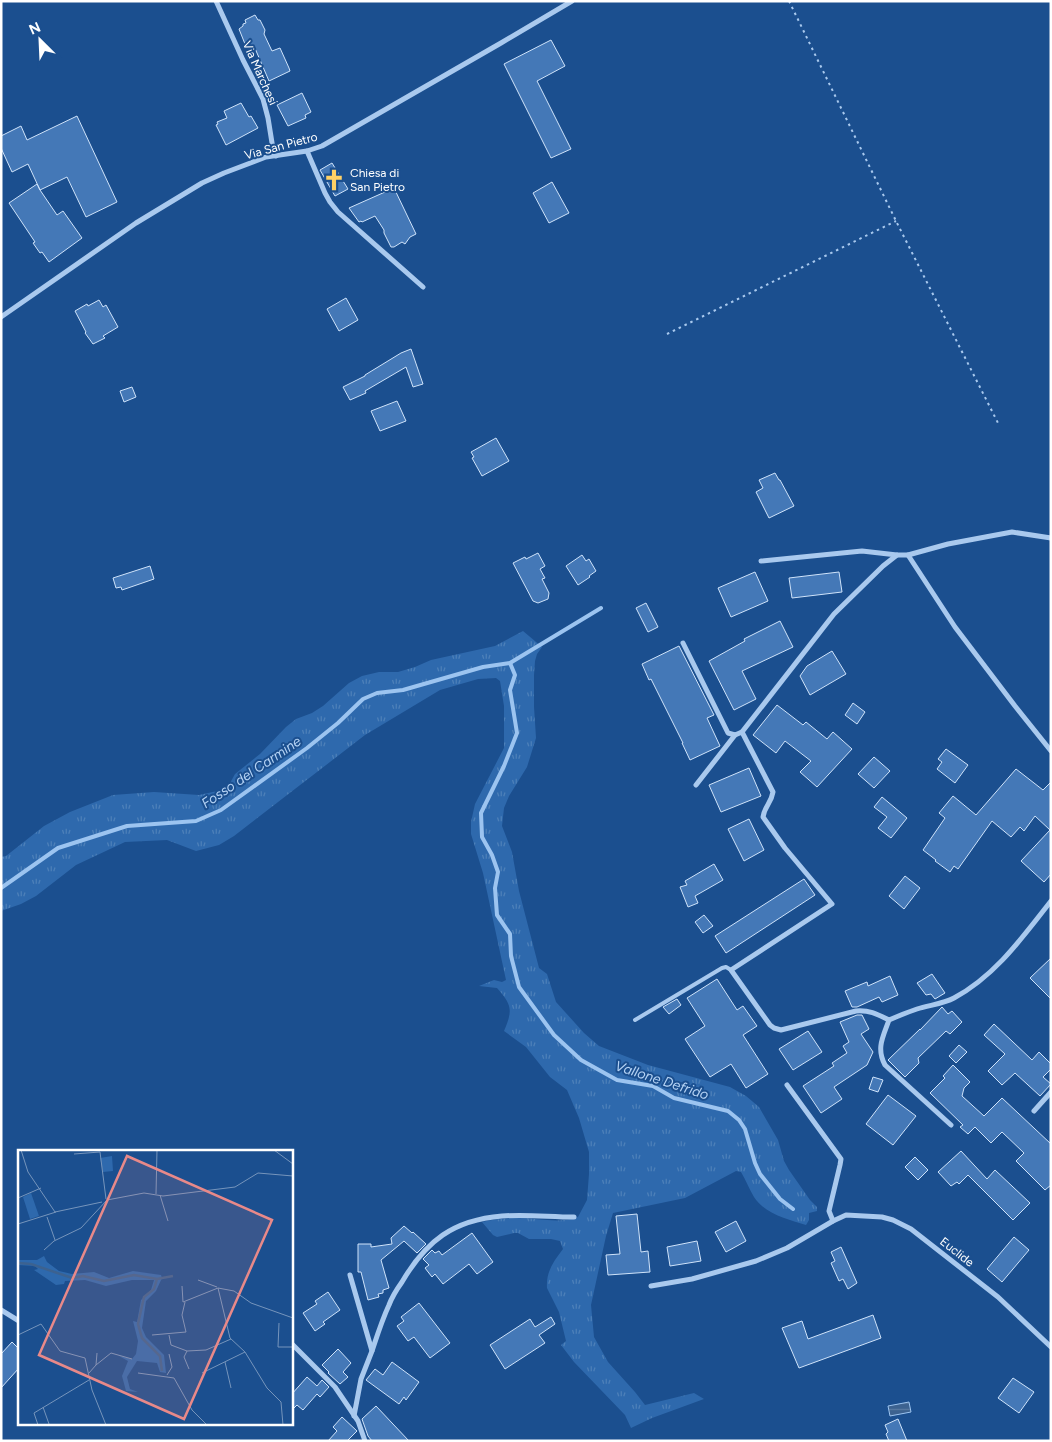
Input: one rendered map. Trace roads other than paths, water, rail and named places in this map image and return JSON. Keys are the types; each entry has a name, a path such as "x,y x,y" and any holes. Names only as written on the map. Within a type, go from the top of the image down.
{"street":[{"name":"Via Marchesi","path":"216,1 263,99 276,156"},
{"name":"Via San Pietro","path":"1,317 136,224 202,183 266,157 308,151 322,146 572,1"},
{"path":"308,151 330,202 338,212 423,287"},
{"path":"762,561 862,551 908,555 948,544 1012,532 1051,538"},
{"path":"696,785 735,735 742,732 834,614 883,566 897,555"},
{"path":"908,555 955,627 1051,751"},
{"path":"683,643 728,733 735,735"},
{"path":"742,732 772,792 772,799 764,808 763,817 785,848 832,904 731,970 774,1028 781,1030 865,1010 889,1020"},
{"path":"951,1125 885,1065 880,1056 880,1046 889,1020 918,1008 953,999 976,984 999,965 1051,902"},
{"path":"787,1085 841,1159 829,1212 833,1221"},
{"path":"1034,1111 1051,1092"},
{"name":"Euclide","path":"651,1286 692,1279 756,1261 787,1248 846,1215 882,1217 911,1229 998,1297 1051,1347"},
{"path":"354,1416 361,1379 389,1304 409,1270 436,1238 455,1227 477,1220 502,1216 574,1217"},
{"path":"350,1274 372,1351"},
{"path":"1,1310 18,1320"},
{"path":"292,1344 335,1387 358,1421 365,1441"}],"lane":[{"path":"635,1020 722,968 726,967 731,970"}],"waterway":[{"name":"Fosso del Carmine","path":"1,888 58,848 127,826 196,821 221,810 307,748 338,723 363,699 377,693 403,690 483,667 510,663 601,608"},
{"name":"Vallone Defrido","path":"510,663 515,675 510,690 517,733 504,766 481,813 482,837 492,855 498,872 495,888 497,915 510,934 511,956 519,987 554,1035 581,1060 617,1080 653,1086 674,1098 728,1111 739,1120 745,1129 760,1174 780,1199 793,1209"}],"place":[{"name":"Chiesa di San Pietro","path":"334,180"}]}
